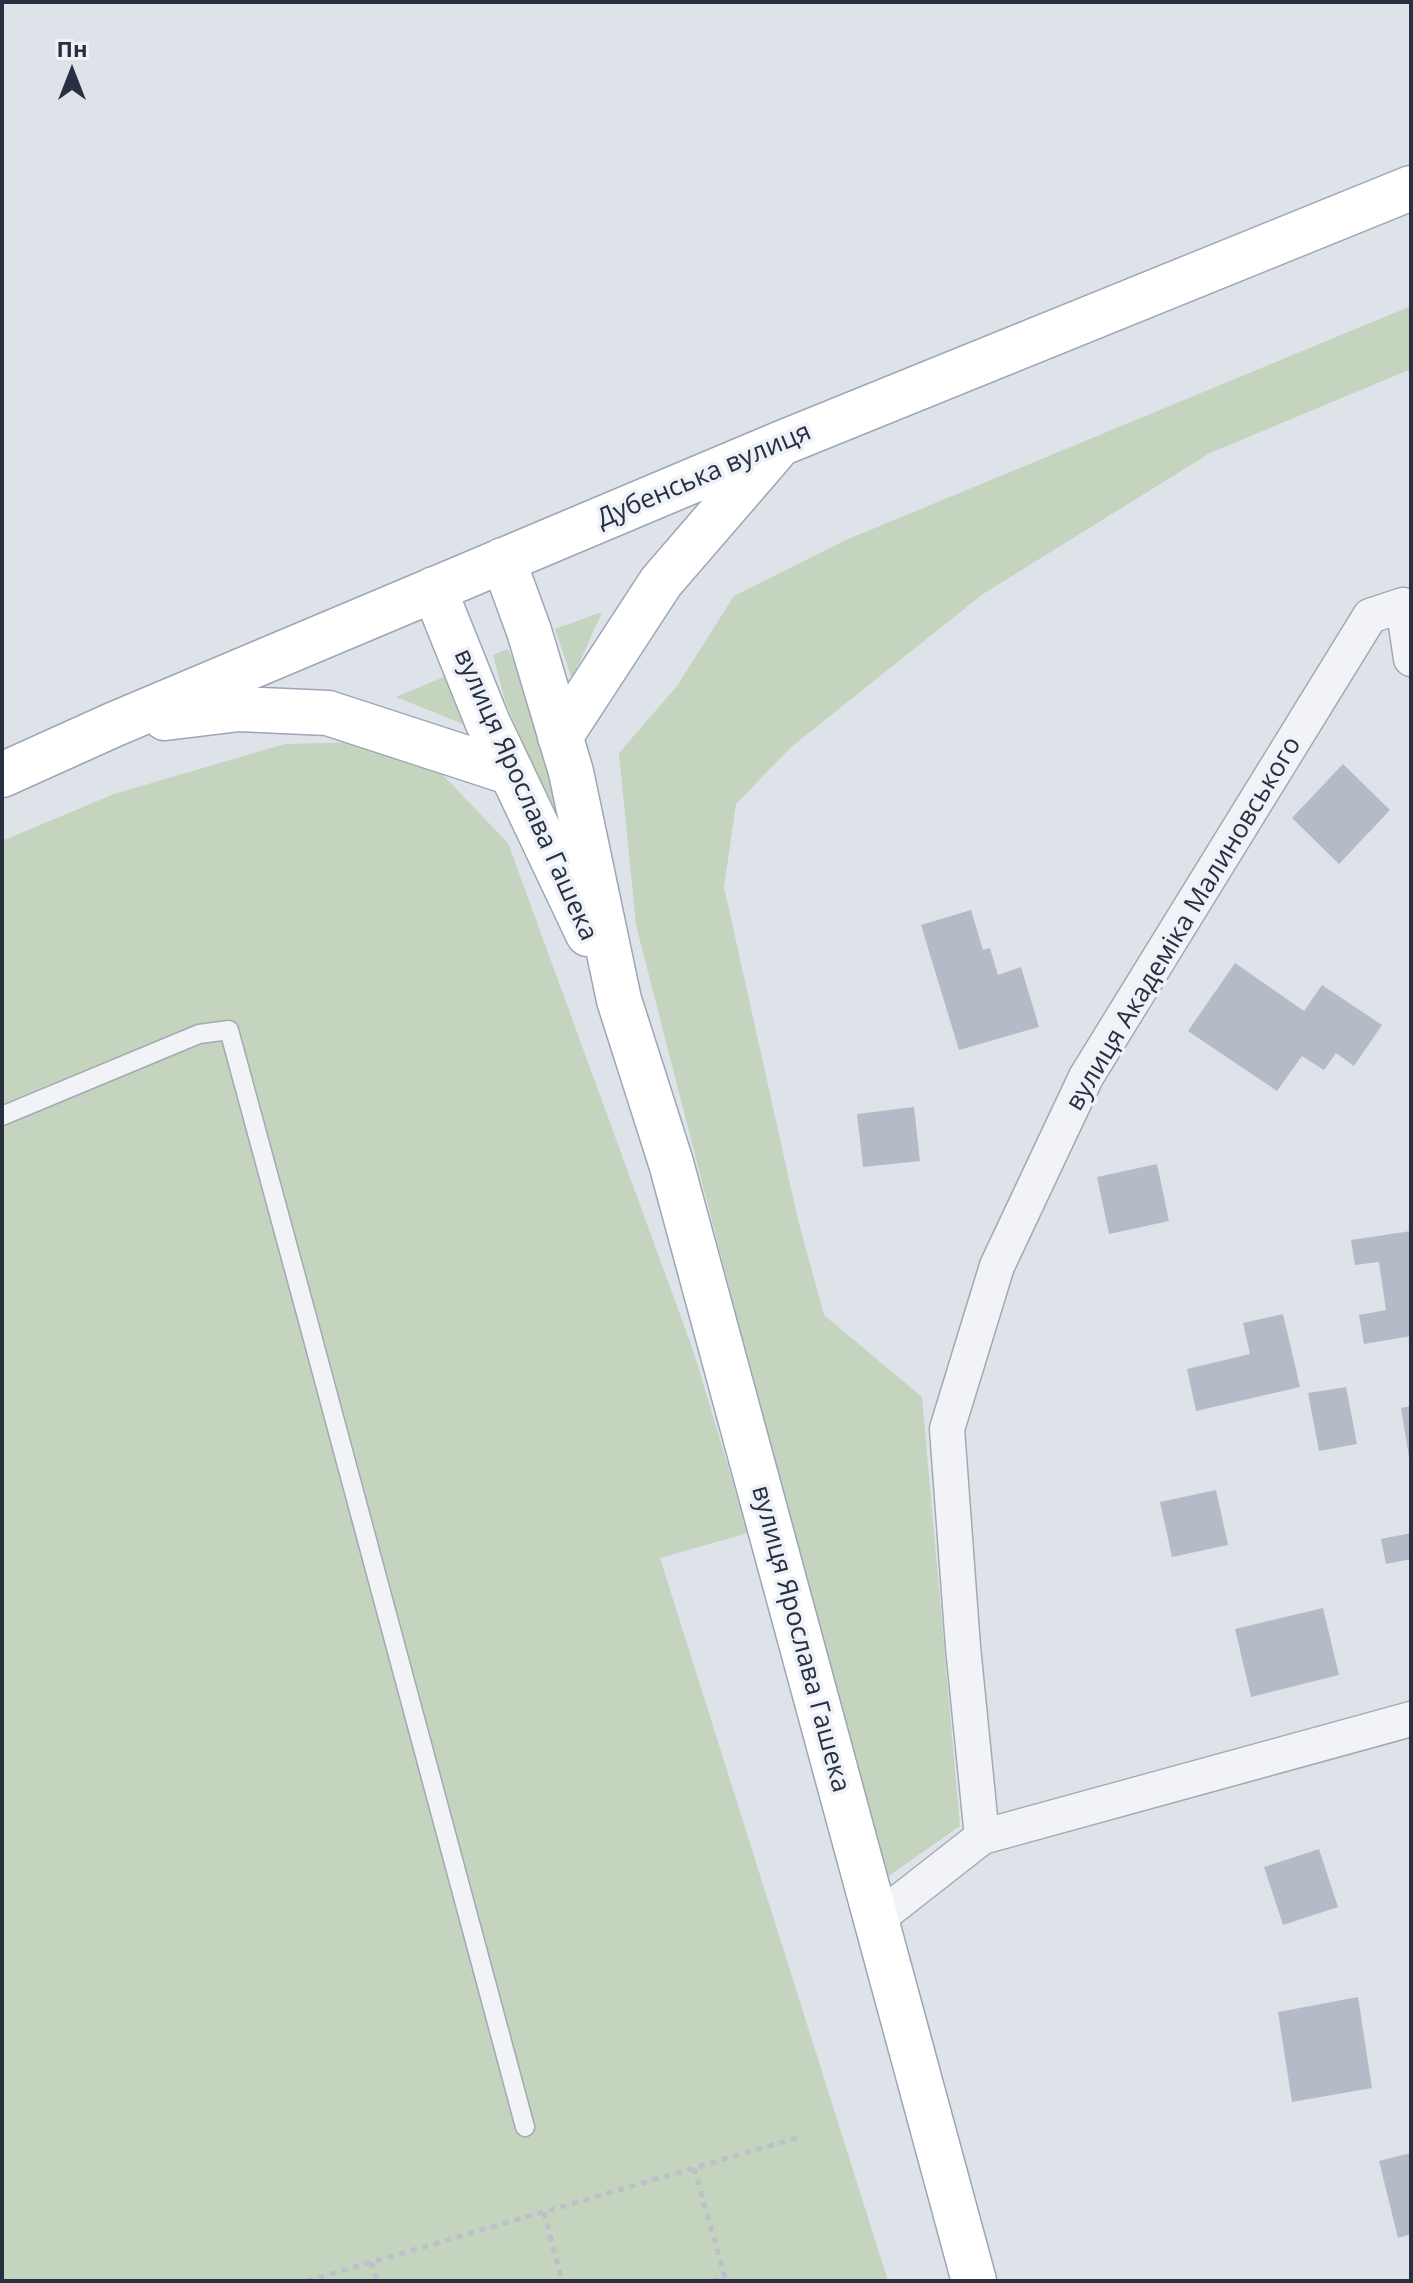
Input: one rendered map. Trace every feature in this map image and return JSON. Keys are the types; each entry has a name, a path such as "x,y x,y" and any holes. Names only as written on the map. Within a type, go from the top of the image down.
{"main road":[{"name":"Дубенська вулиця","path":"2,775 115,724 782,443 1411,188"},
{"path":"560,737 661,582 782,443"},
{"name":"вулиця Ярослава Гашека","path":"503,560 529,631 571,772 619,1000 671,1163 974,2281"},
{"name":"вулиця Ярослава Гашека","path":"434,589 487,721 619,1000"},
{"path":"115,724 239,709 328,713 512,773"}],"street":[{"name":"вулиця Академіка Малиновського","path":"982,1837 963,1647 947,1429 997,1266 1086,1077 1370,616 1403,605 1411,659"},
{"path":"876,1920 982,1837 1411,1719"}],"lane":[{"path":"2,1116 199,1034 229,1030 525,2127"}],"path":[{"path":"307,2281 800,2137"},
{"path":"694,2168 725,2279 712,2281"},
{"path":"544,2212 562,2281"},
{"path":"371,2262 377,2281"}],"green space":[{"path":"1411,306 1411,369 1210,453 983,594 791,747 736,804 724,887 798,1220 824,1315 922,1397 960,1826 886,1878 780,1486 636,925 619,753 677,686 734,596 846,540"},
{"path":"602,612 572,679 555,629"},
{"path":"508,649 529,694 575,865 505,701 493,655"},
{"path":"446,676 468,726 396,697"},
{"path":"360,742 438,770 508,843 694,1353 748,1533 660,1558 888,2281 2,2281 2,841 114,794 285,744"}],"building":[{"path":"1343,764 1390,810 1339,864 1292,818"},
{"path":"971,910 983,950 990,948 998,975 1021,967 1039,1027 959,1050 921,925"},
{"path":"1235,963 1304,1011 1322,985 1382,1025 1354,1066 1336,1053 1324,1070 1302,1056 1277,1091 1188,1031"},
{"path":"914,1107 920,1161 863,1167 857,1114"},
{"path":"1157,1164 1169,1221 1109,1234 1097,1177"},
{"path":"1411,1231 1411,1336 1364,1344 1359,1315 1386,1310 1379,1262 1355,1265 1351,1240"},
{"path":"1283,1314 1300,1387 1196,1411 1187,1369 1250,1354 1243,1323"},
{"path":"1346,1387 1357,1444 1319,1451 1308,1393"},
{"path":"1411,1406 1411,1457 1409,1457 1401,1408"},
{"path":"1216,1490 1228,1545 1172,1557 1160,1502"},
{"path":"1411,1533 1411,1559 1386,1564 1381,1539"},
{"path":"1323,1608 1339,1675 1251,1697 1235,1629"},
{"path":"1319,1849 1338,1907 1283,1925 1264,1867"},
{"path":"1358,1997 1372,2088 1292,2102 1278,2012"},
{"path":"1411,2153 1411,2234 1398,2238 1379,2161"}]}
